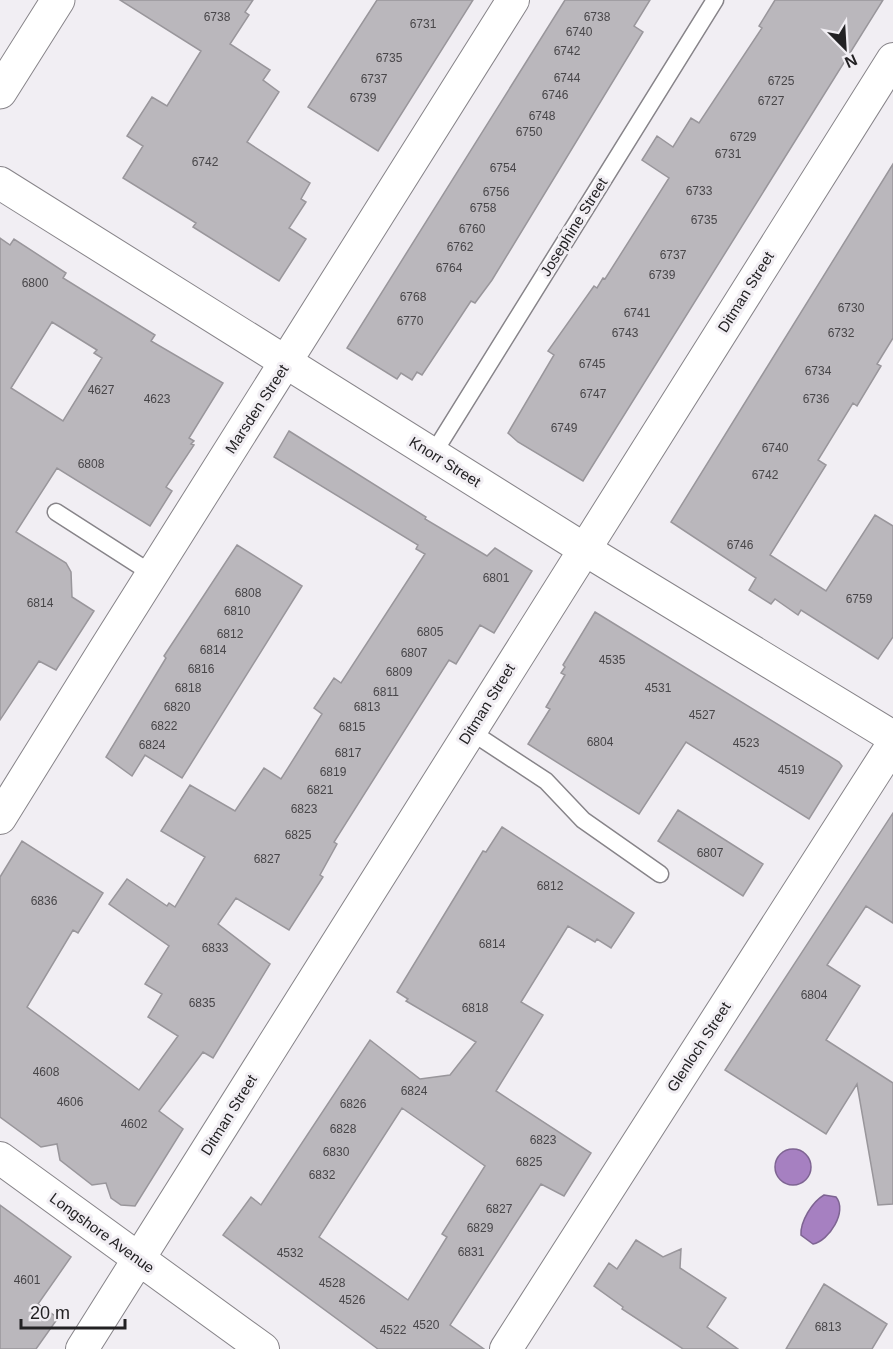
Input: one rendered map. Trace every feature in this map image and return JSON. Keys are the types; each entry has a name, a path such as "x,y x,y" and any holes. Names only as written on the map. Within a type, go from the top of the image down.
{"street":[{"path":"0,92 58,0"},
{"name":"Marsden Street","path":"0,818 151,573 287,362 513,0"},
{"name":"Ditman Street","path":"82,1349 893,59"},
{"name":"Knorr Street","path":"0,183 584,549 893,737"},
{"name":"Glenloch Street","path":"506,1349 893,744"},
{"name":"Longshore Avenue","path":"0,1158 262,1349"}],"lane":[{"name":"Josephine Street","path":"433,454 715,0"},
{"path":"56,512 151,573"},
{"path":"470,731 546,781 583,820 660,874"}],"shaded area":[{"path":"793,1149 806,1154 811,1167 806,1180 793,1185 780,1180 775,1167 780,1154"},
{"path":"824,1195 836,1197 840,1210 830,1232 819,1242 813,1244 801,1235 801,1230 811,1207"}],"building":[{"path":"120,0 253,0 245,12 249,15 230,44 270,70 263,80 279,92 247,142 310,183 301,199 306,202 289,228 306,239 279,281 193,227 196,223 123,178 143,146 127,136 152,97 167,106 201,51"},
{"path":"377,0 473,0 378,151 308,107"},
{"path":"565,0 650,0 634,26 643,32 492,280 475,303 471,301 422,375 417,372 412,380 401,373 397,379 347,348"},
{"path":"775,0 883,0 583,481 518,442 508,433 554,355 548,351 594,286 597,288 603,278 605,279 669,178 642,160 657,136 673,147 691,118 699,123 762,28 759,26"},
{"path":"893,164 893,338 877,364 881,366 857,406 853,403 818,460 826,465 770,555 826,591 875,515 893,526 893,637 878,659 801,610 798,615 775,599 771,604 749,590 756,578 671,522"},
{"path":"0,238 10,245 14,239 66,273 63,278 155,335 151,341 223,383 189,438 194,441 191,444 194,445 166,487 172,491 150,526 57,468 16,532 66,563 71,572 72,597 94,611 56,670 39,661 0,720","holes":["52,322 97,350 94,353 102,358 63,421 11,388"]},
{"path":"289,431 426,517 425,519 487,556 495,548 532,571 494,633 480,625 456,664 449,660 334,842 337,844 320,875 323,877 289,930 236,898 218,924 270,964 213,1058 203,1052 159,1111 183,1129 135,1206 121,1205 111,1198 106,1183 92,1185 60,1160 57,1144 41,1147 0,1117 0,877 22,841 103,893 78,933 73,930 27,1007 139,1090 178,1036 148,1017 162,994 145,984 169,946 109,904 127,879 167,906 169,903 175,907 205,857 161,831 190,785 235,811 264,768 281,779 322,714 314,708 334,678 341,683 425,554 416,549 418,545 274,457"},
{"path":"237,545 302,586 182,778 145,755 132,776 106,757 166,658 164,656"},
{"path":"595,612 839,762 842,766 809,819 686,742 639,814 528,744 550,709 546,707 565,675 561,673 565,667 563,665"},
{"path":"678,810 763,864 743,896 658,841"},
{"path":"893,813 893,923 866,906 827,965 860,986 826,1040 893,1083 893,1204 878,1205 857,1084 826,1134 725,1070"},
{"path":"502,827 634,913 611,948 597,939 595,942 568,926 521,1002 543,1015 496,1091 591,1153 564,1196 541,1184 450,1325 484,1349 378,1349 223,1235 251,1197 261,1205 370,1040 420,1079 450,1075 476,1042 406,1001 408,999 397,992 483,851 486,852","holes":["402,1108 485,1166 442,1234 447,1237 408,1300 319,1237"]},
{"path":"0,1205 71,1257 38,1304 58,1318 36,1349 0,1349"},
{"path":"636,1240 663,1257 681,1249 680,1268 726,1298 707,1327 738,1349 683,1349 622,1309 623,1307 594,1286 609,1263 617,1269"},
{"path":"824,1284 887,1324 872,1349 786,1349"}]}
